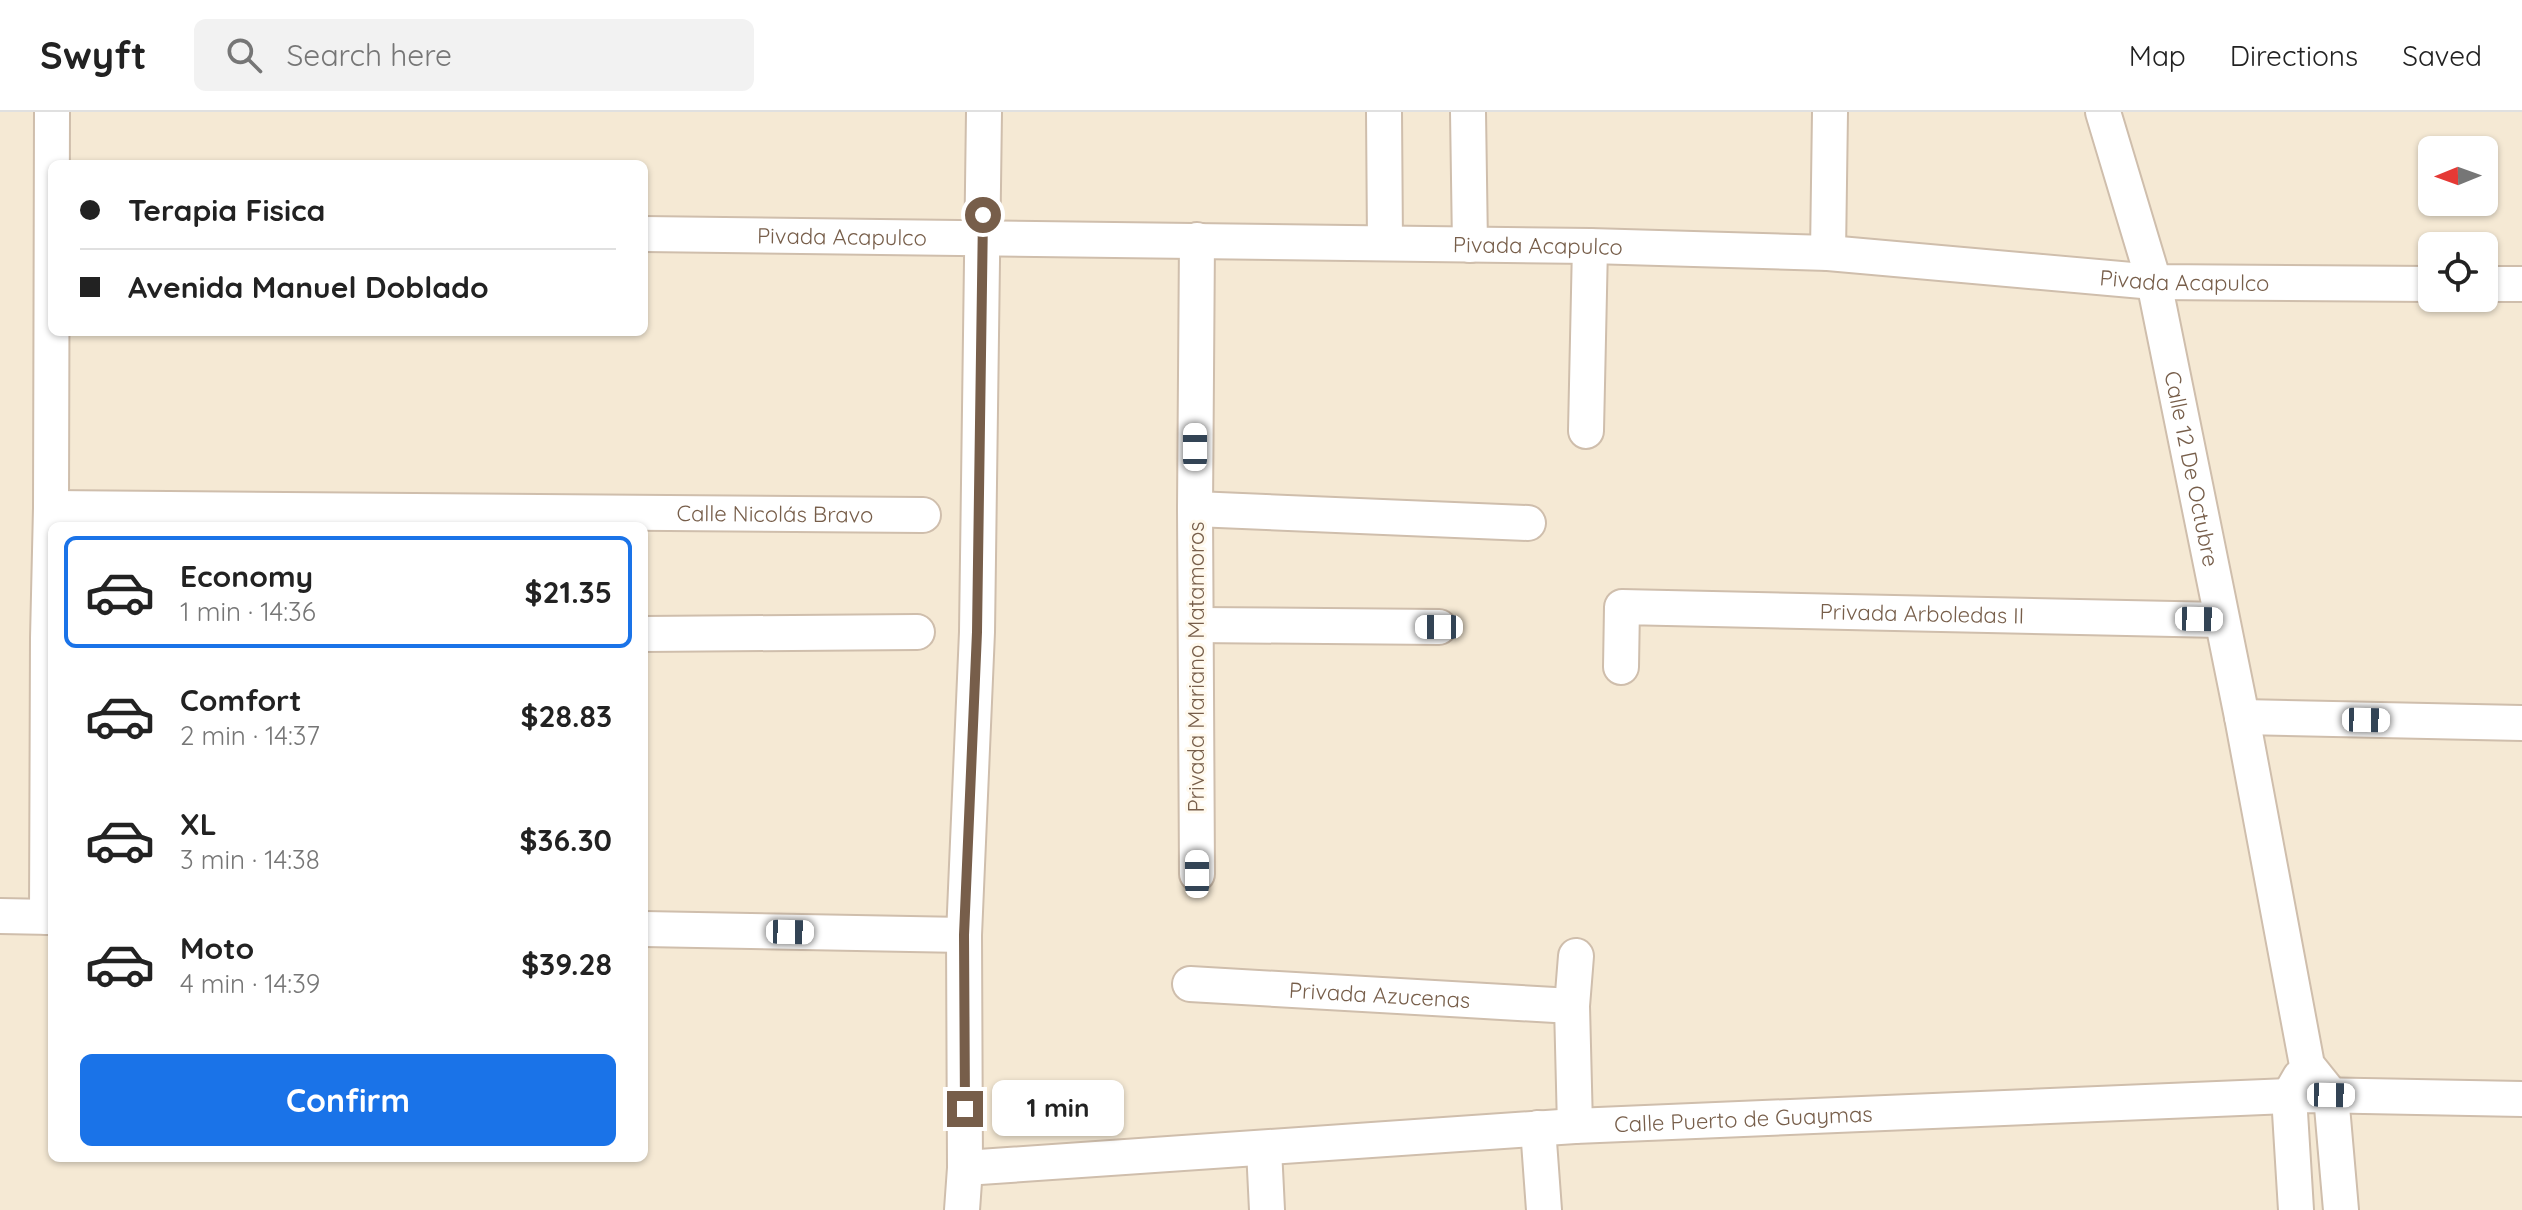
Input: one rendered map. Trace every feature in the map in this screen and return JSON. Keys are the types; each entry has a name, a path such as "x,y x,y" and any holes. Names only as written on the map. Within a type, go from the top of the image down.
{"street":[{"path":"52,112 52,160"},
{"path":"962,1210 965,1168 964,935 977,632 984,112"},
{"path":"1384,112 1385,243"},
{"path":"1468,112 1470,245"},
{"path":"1828,253 1830,112"},
{"name":"Calle 12 De Octubre","path":"2103,112 2154,282 2242,717 2307,1065 2331,1095"},
{"name":"Pivada Acapulco","path":"648,234 1590,246 1828,253 2154,282 2418,284"},
{"name":"Privada Mariano Matamoros","path":"1197,240 1197,874"},
{"path":"1586,431 1590,246"},
{"path":"2498,284 2522,284"},
{"path":"51,336 51,522"},
{"name":"Calle Nicolás Bravo","path":"51,508 923,515"},
{"name":"Privada Mariano Matamoros","path":"1195,509 1528,523"},
{"name":"Privada Arboledas II","path":"1621,667 1622,607 2221,620"},
{"path":"1196,625 1439,627"},
{"path":"648,634 917,632"},
{"path":"2242,717 2522,723"},
{"path":"0,916 48,917"},
{"path":"648,929 964,935"},
{"path":"1575,1126 1572,1006 1576,956"},
{"name":"Privada Azucenas","path":"1190,984 1572,1006"},
{"path":"2296,1210 2289,1096 2307,1065"},
{"path":"2331,1095 2341,1210"},
{"name":"Calle Puerto de Guaymas","path":"965,1168 1575,1126 2289,1096 2522,1099"},
{"path":"1538,1128 1544,1210"},
{"path":"1264,1149 1267,1210"}],"shaded area":[{"path":"0,112 2522,112 2522,1210 0,1210"}],"route":[{"path":"965,1109 964,935 977,632 983,215"}]}
